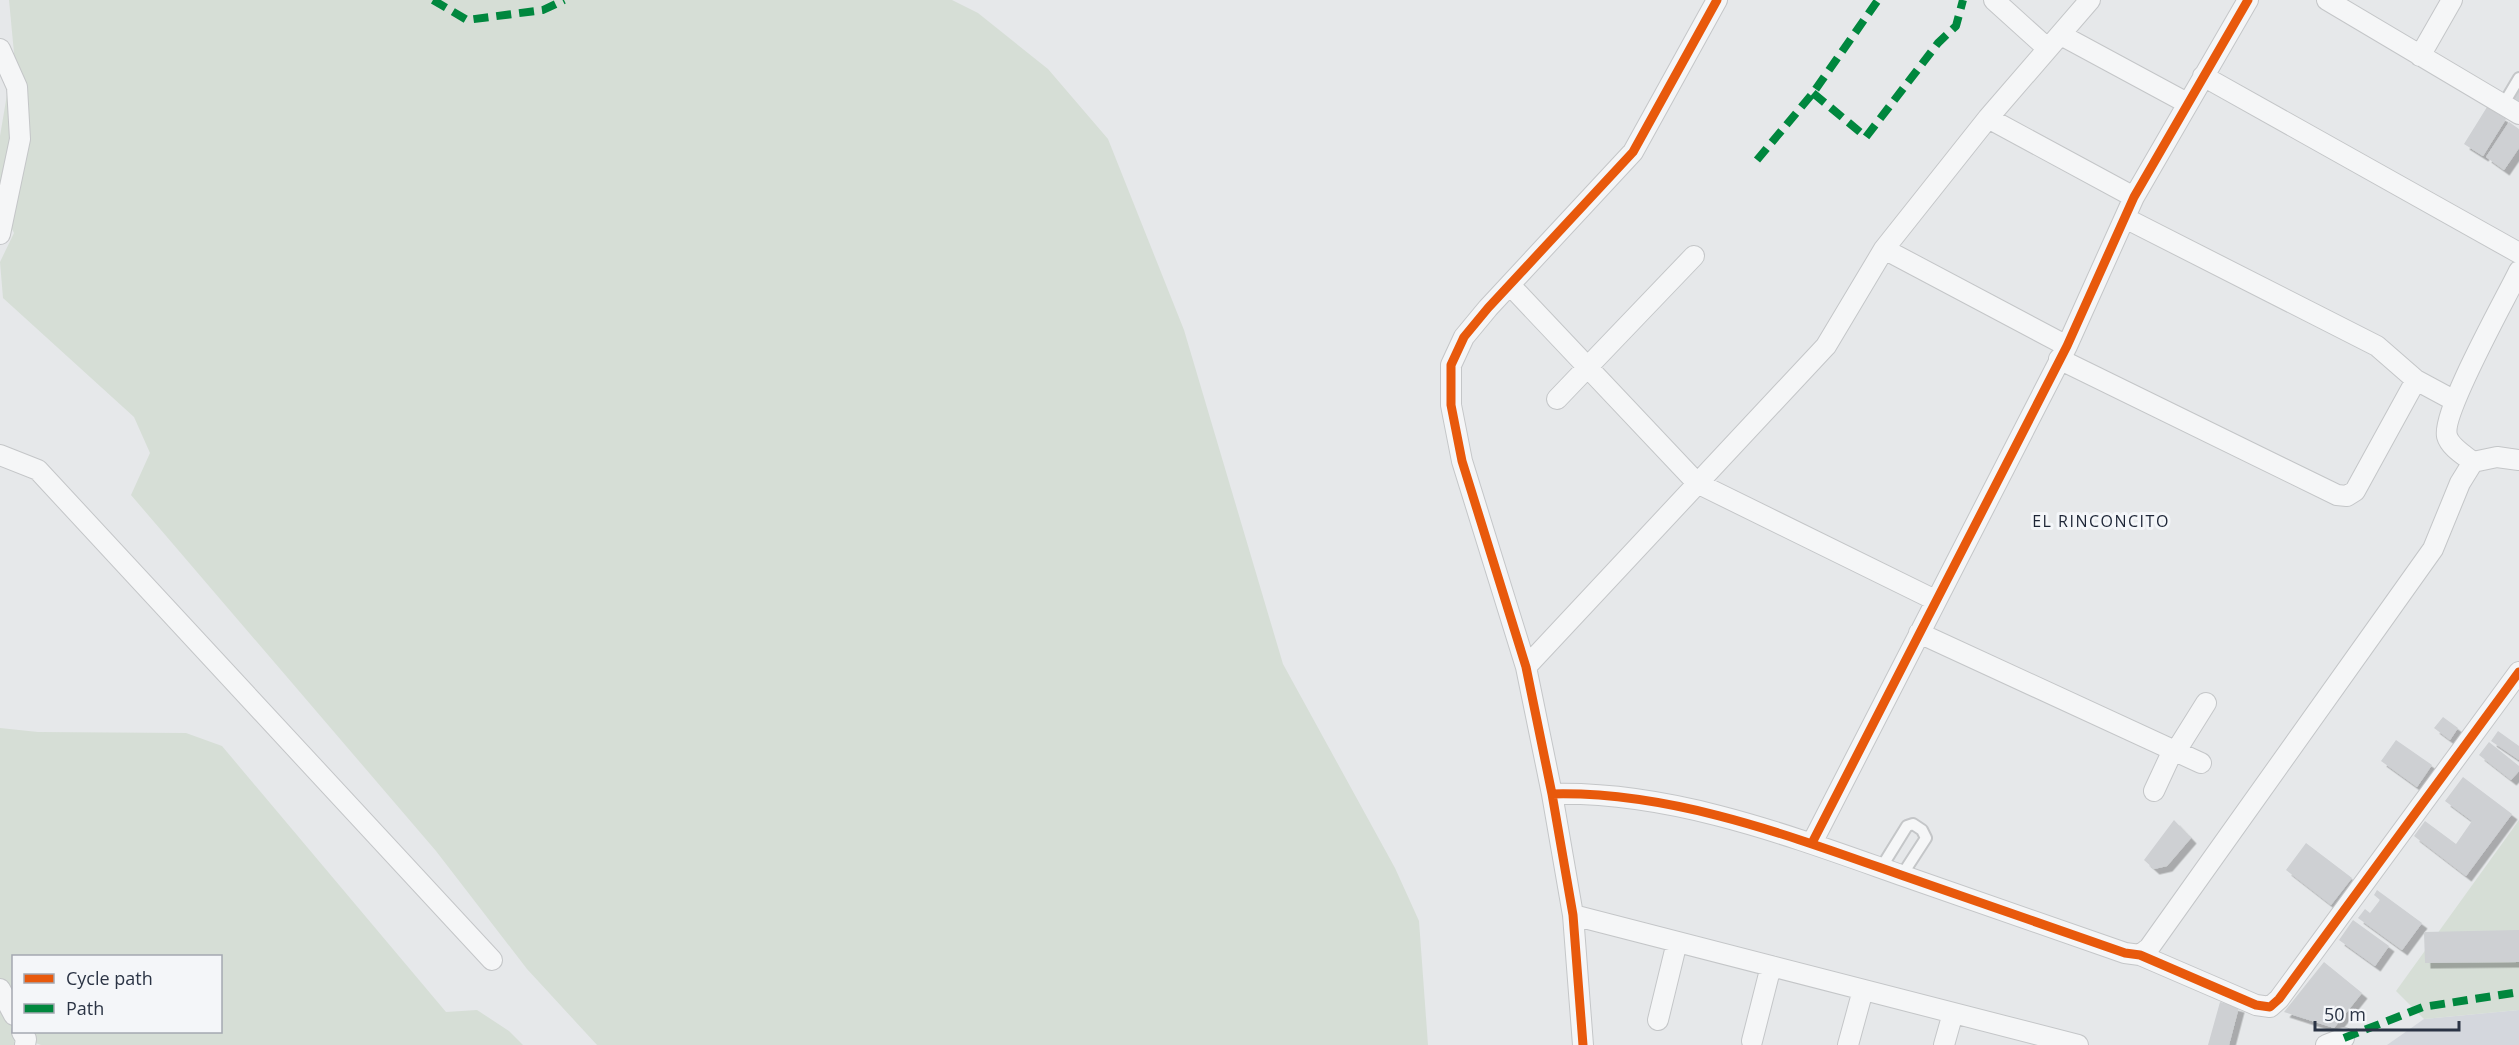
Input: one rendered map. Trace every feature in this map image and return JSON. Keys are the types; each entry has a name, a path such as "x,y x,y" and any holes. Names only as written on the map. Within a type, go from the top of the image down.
{"street":[{"path":"1583,1045 1573,915 1552,794 1526,667 1462,461 1451,405 1451,365 1464,337 1633,152 1718,0"},
{"path":"1994,0 2054,42 2187,103"},
{"path":"1526,667 1826,346 1884,249 1988,118 2090,0"},
{"path":"2421,56 2452,0"},
{"path":"1812,843 2063,352 2134,197 2203,76 2241,2"},
{"path":"2340,3 2421,56 2511,109"},
{"path":"0,49 17,87 20,139 0,234"},
{"path":"2203,76 2519,253"},
{"path":"1988,118 2134,197"},
{"path":"2125,218 2377,346 2416,380 2455,401"},
{"path":"1884,249 2063,352 2337,495 2347,496 2355,491 2416,380"},
{"path":"1557,399 1694,256"},
{"path":"2473,462 2453,446 2447,438 2446,427 2455,401 2519,271"},
{"path":"1510,285 1697,483 1935,600"},
{"path":"0,455 39,470 492,960"},
{"path":"2140,955 2149,948 2433,549 2460,483 2473,462 2497,457 2519,460"},
{"path":"1919,633 2201,763"},
{"path":"1552,794 1614,797 1702,812 1812,843 2125,953 2140,955 2256,1005 2270,1007 2279,999 2519,672"},
{"path":"2154,791 2174,751 2206,702"},
{"path":"1573,915 1953,1013 2044,1041 2078,1045"},
{"path":"1658,1020 1677,942"},
{"path":"1752,1041 1771,966"},
{"path":"0,989 12,1011"},
{"path":"1848,1045 1863,990"},
{"path":"1944,1045 1953,1013"}],"lane":[{"path":"2511,109 2519,78"},
{"path":"1881,868 1906,825 1913,824 1922,831 1926,838 1902,875"}],"shaded area":[{"path":"9,0 952,0 978,13 1048,69 1108,139 1184,330 1283,664 1395,868 1419,921 1428,1045 597,1045 527,969 436,851 131,495 150,453 134,417 3,298 0,262 14,233 0,205 0,136 14,53"},
{"path":"0,728 38,732 186,733 222,746 446,1012 477,1010 509,1031 523,1045 41,1045 25,1039 19,1045 0,1045"},
{"path":"2519,820 2519,1010 2424,1019 2396,991"},
{"path":"2519,1010 2519,1045 2387,1045 2424,1019"}],"building":[{"path":"2519,90 2519,108 2511,103"},
{"path":"2487,107 2506,119 2483,156 2464,144"},
{"path":"2509,122 2519,129 2519,148 2504,170 2486,157"},
{"path":"2443,717 2458,728 2450,740 2434,728"},
{"path":"2498,731 2519,746 2519,760 2491,741"},
{"path":"2396,740 2432,765 2417,787 2381,761"},
{"path":"2489,742 2519,766 2519,771 2511,780 2479,755"},
{"path":"2463,777 2512,814 2466,876 2414,836 2425,821 2456,844 2472,821 2445,801"},
{"path":"2174,820 2191,838 2167,866 2154,869 2144,860"},
{"path":"2306,843 2352,878 2331,905 2286,870"},
{"path":"2377,890 2422,923 2402,950 2358,918 2365,909 2370,913 2380,900 2374,895"},
{"path":"2353,920 2389,946 2375,966 2339,940"},
{"path":"2519,930 2519,962 2425,963 2424,932"},
{"path":"2324,962 2362,993 2334,1028 2284,1012"},
{"path":"2220,1002 2239,1007 2229,1045 2208,1045"}],"marked path":[{"path":"433,0 467,20 543,10 564,0"},
{"path":"1757,160 1813,93 1878,0"},
{"path":"1813,93 1866,137 1938,43 1956,26 1963,0"},
{"path":"2344,1038 2423,1007 2519,992"}],"cycle path":[{"path":"1583,1045 1573,915 1552,794 1526,667 1462,461 1451,405 1451,365 1464,337 1488,308 1633,152 1717,0"},
{"path":"1812,843 2067,346 2134,197 2248,0"},
{"path":"1552,794 1597,795 1642,800 1686,808 1773,831 2125,953 2140,955 2256,1005 2270,1007 2279,999 2519,672"}],"district":[{"name":"EL RINCONCITO","path":"2101,521"}]}
